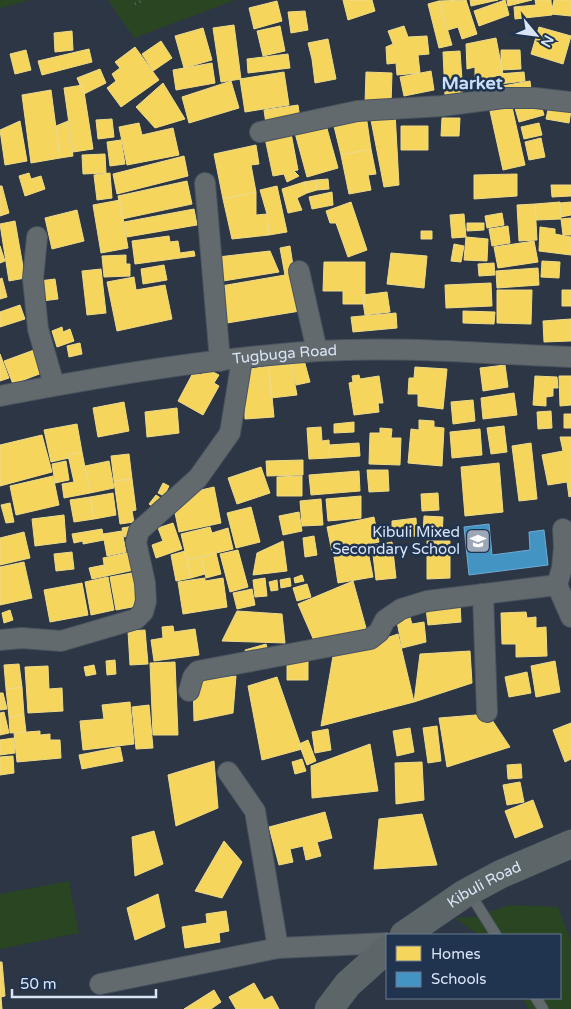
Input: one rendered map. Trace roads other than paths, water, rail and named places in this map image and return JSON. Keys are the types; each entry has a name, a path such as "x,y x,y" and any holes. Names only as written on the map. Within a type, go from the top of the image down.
{"street":[{"path":"260,132 357,111 442,106 503,98 536,98 571,102"},
{"path":"205,183 220,362"},
{"path":"37,237 33,279 38,329 54,384"},
{"path":"299,270 317,351"},
{"name":"Tugbuga Road","path":"0,396 54,384 317,351 427,350 571,357"},
{"path":"0,640 22,638 61,641 136,619 143,612 146,601 145,583 136,542 139,531 198,478 230,433 242,359"},
{"path":"563,529 562,568 557,585 571,617"},
{"path":"189,691 193,677 198,671 370,639 378,632 386,620 401,610 427,600 557,585"},
{"path":"483,594 487,712"},
{"path":"228,772 255,811 278,948"},
{"name":"Kibuli Road","path":"405,934 469,891 501,874 571,844"},
{"path":"100,984 278,948 386,943"},
{"path":"329,1009 348,984 386,950"}],"lane":[{"path":"469,891 495,934"}],"place":[{"name":"Kibuli Mixed Secondary School","path":"478,541"}],"district":[{"name":"Market","path":"472,83"}]}
